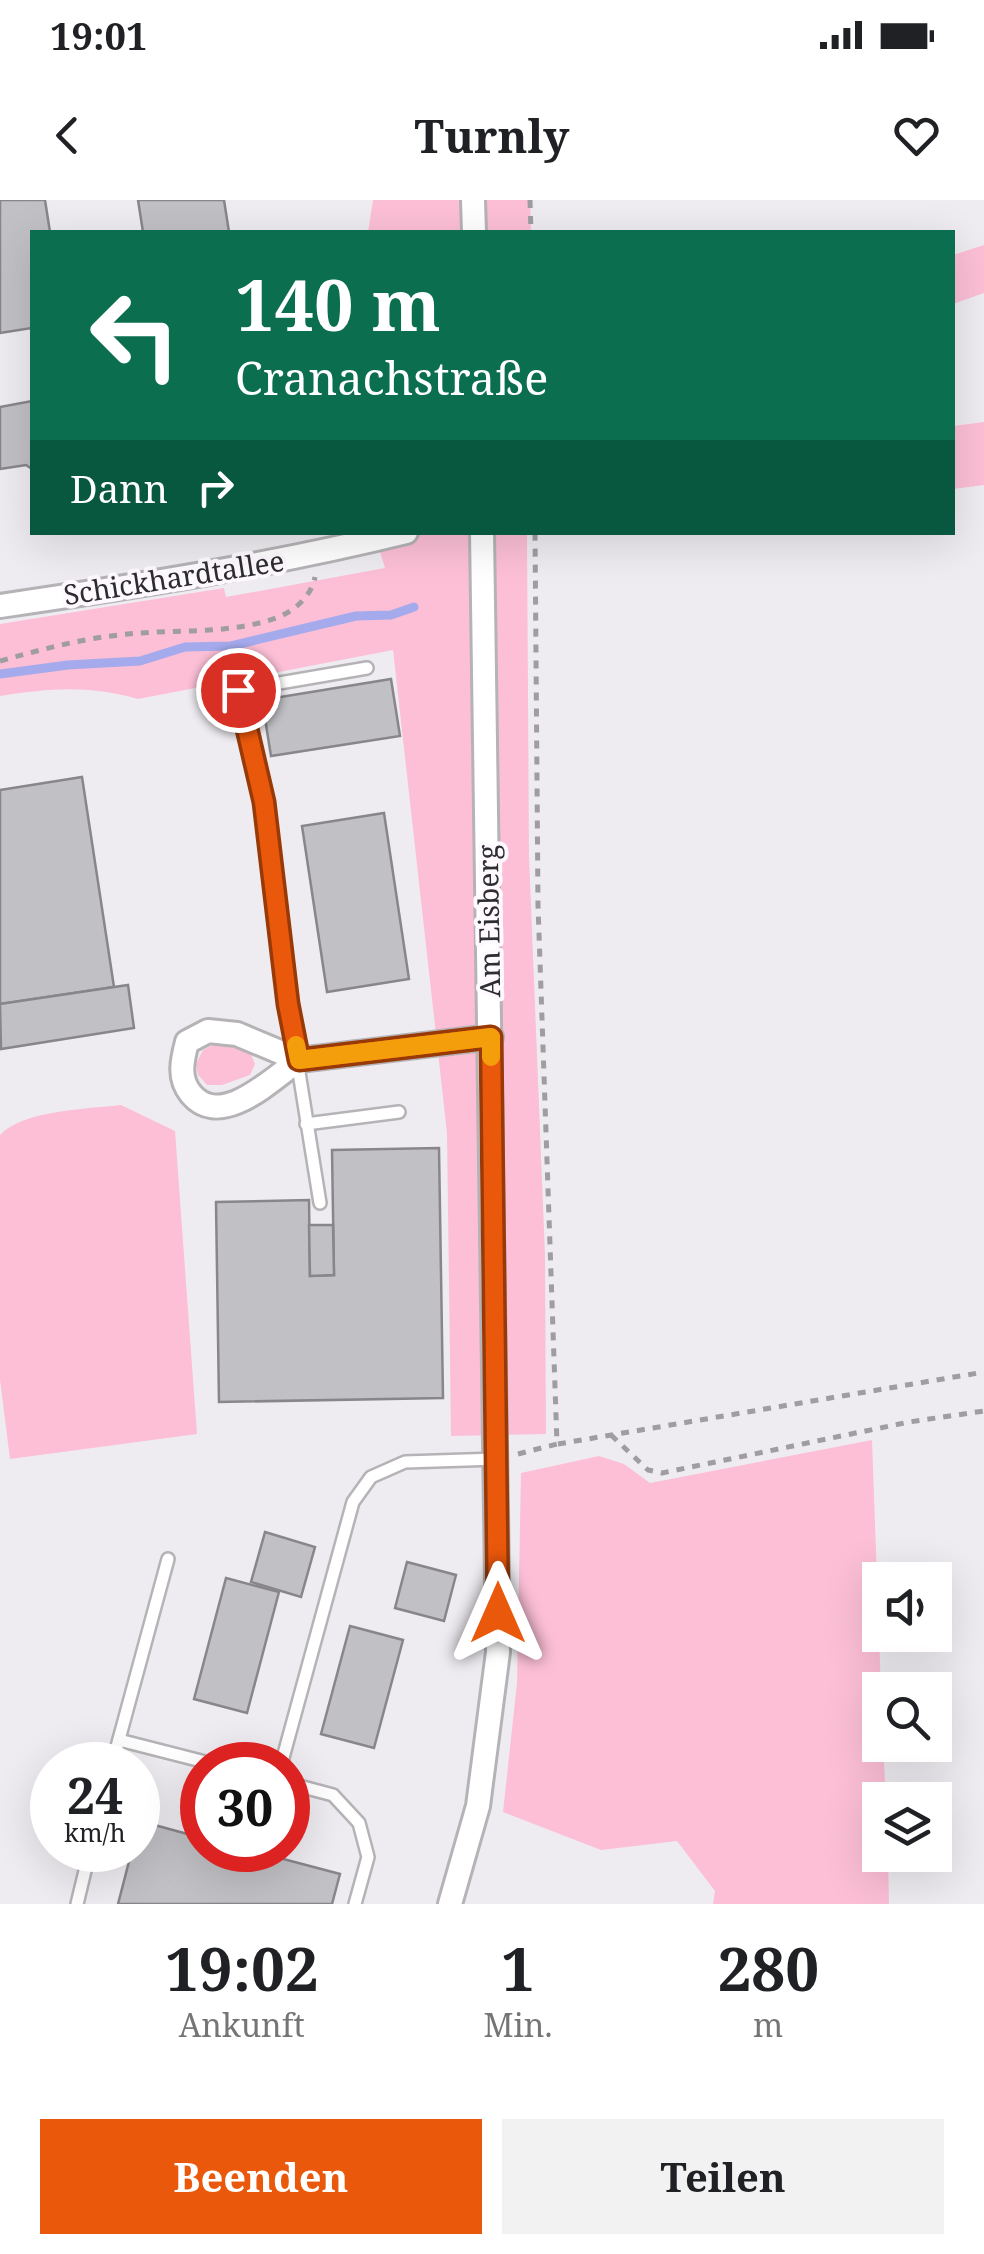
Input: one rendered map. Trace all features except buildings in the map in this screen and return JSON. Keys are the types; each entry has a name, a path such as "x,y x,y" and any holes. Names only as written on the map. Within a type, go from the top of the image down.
{"street":[{"path":"473,200 474,230"},
{"name":"Schickhardtallee","path":"0,606 320,554 394,535"},
{"name":"Am Eisberg","path":"450,1904 478,1806 498,1652 482,535"},
{"path":"299,1060 237,1034 208,1032 188,1042 182,1060 182,1084 197,1101 212,1108 237,1103 299,1060 491,1037"}],"lane":[{"path":"320,1203 288,1004 264,802 238,690 367,668"},
{"path":"306,1124 399,1112"},
{"path":"287,1742 354,1502 372,1477 404,1462 497,1459"},
{"path":"168,1559 119,1740 180,1756"},
{"path":"310,1789 332,1795 359,1823 368,1857 355,1904"},
{"path":"77,1904 85,1872"}],"path":[{"path":"530,200 531,230"},
{"path":"535,535 538,905 557,1444"},
{"path":"0,661 67,642 251,625 286,614 313,586 320,554"},
{"path":"497,1459 557,1444 984,1372"},
{"path":"611,1436 648,1470 662,1472 909,1422 984,1411"}],"shaded area":[{"path":"373,200 530,200 531,230 368,230"},
{"path":"984,245 984,293 955,303 955,254"},
{"path":"984,422 984,485 955,489 955,426"},
{"path":"375,535 527,535 529,856 545,1255 546,1434 451,1436 447,1133 393,650 138,699 69,689 0,696 0,624 224,588 226,597 385,568"},
{"path":"216,1043 250,1052 255,1064 250,1075 222,1085 207,1085 198,1075 196,1064 203,1050"},
{"path":"121,1105 175,1131 197,1434 10,1459 0,1380 0,1135 24,1120 40,1116"},
{"path":"872,1440 876,1562 862,1562 862,1652 880,1652 880,1672 862,1672 862,1762 884,1762 885,1782 862,1782 862,1872 888,1872 889,1904 713,1904 715,1891 677,1841 601,1850 503,1812 517,1683 521,1473 599,1456 624,1464 650,1483"}],"waterway":[{"path":"0,674 140,661 185,647 231,646 356,616 391,615 414,607"}],"slow traffic":[{"path":"296,1045 299,1060 491,1037 491,1057"}],"route":[{"path":"238,690 264,802 288,1004 299,1060 491,1037 498,1613"}]}
